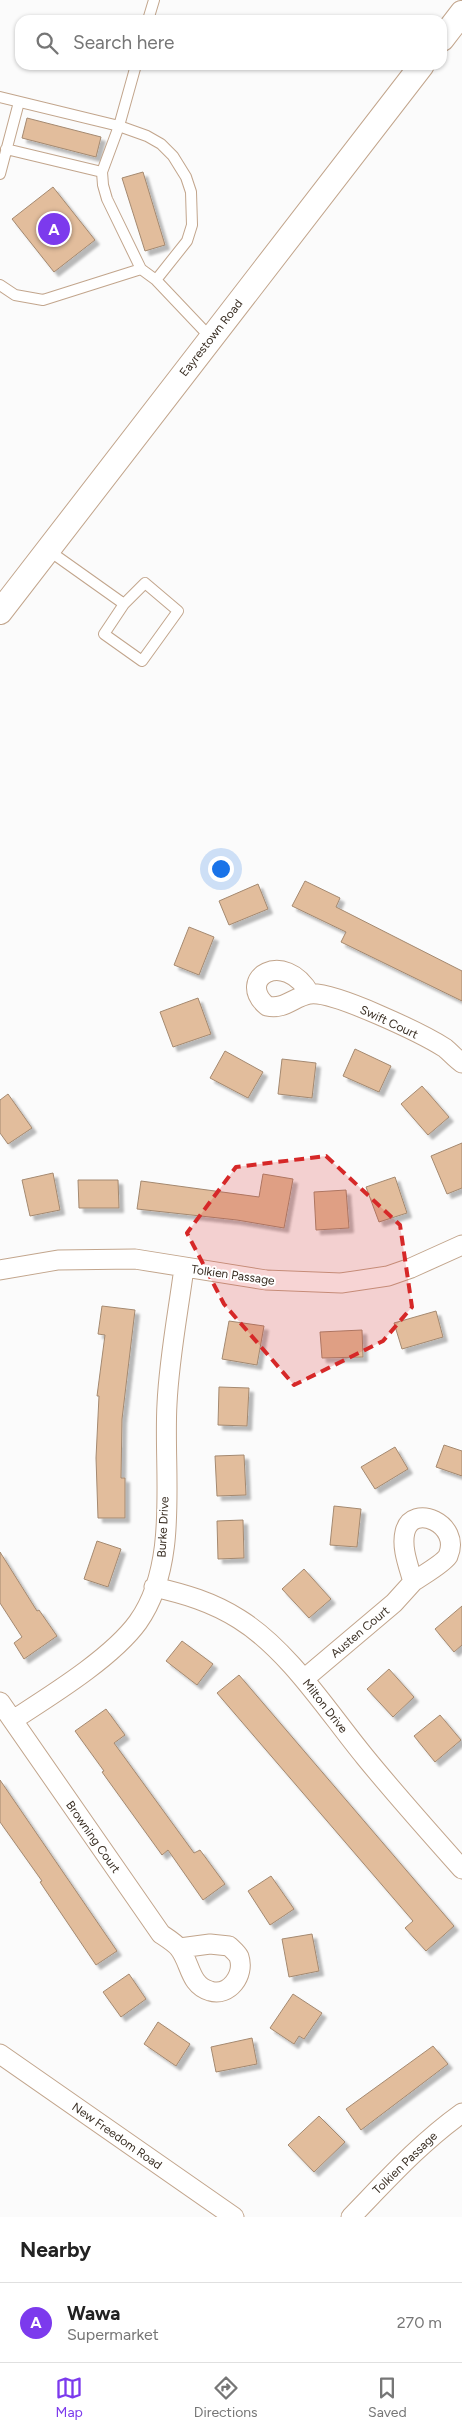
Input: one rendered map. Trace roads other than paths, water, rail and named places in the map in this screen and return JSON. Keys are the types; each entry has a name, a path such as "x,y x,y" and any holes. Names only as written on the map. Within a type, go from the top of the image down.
{"street":[{"path":"447,32 462,13"},
{"name":"Eayrestown Road","path":"0,612 418,70"},
{"name":"Swift Court","path":"310,994 342,1001 385,1018 445,1048 462,1064"},
{"name":"Tolkien Passage","path":"0,1270 58,1260 109,1258 135,1259 266,1280 341,1283 388,1276 411,1268 462,1245"},
{"name":"Burke Drive","path":"13,1720 66,1685 126,1638 138,1622 154,1587 164,1551 167,1402 184,1268"},
{"name":"Austen Court","path":"304,1679 394,1603 413,1582"},
{"name":"Milton Drive","path":"154,1587 194,1596 241,1620 257,1632 304,1679 364,1756 462,1869"},
{"name":"Browning Court","path":"0,1702 161,1934 180,1948"},
{"name":"New Freedom Road","path":"0,2054 234,2217"},
{"name":"Tolkien Passage","path":"352,2217 399,2166 435,2133 462,2113"}],"lane":[{"path":"150,15 154,0"},
{"path":"135,70 119,126 102,172 103,185 107,199 141,269 156,280 211,338"},
{"path":"0,97 119,126 147,136 168,150 183,169 192,192 193,217 187,241 156,280"},
{"path":"0,174 18,102"},
{"path":"6,148 102,172"},
{"path":"0,284 15,295 43,300 141,269"},
{"path":"48,550 124,604"},
{"path":"145,583 178,611 142,661 104,634 124,604 145,583"}],"place":[{"name":"Wawa","path":"54,229"}]}
